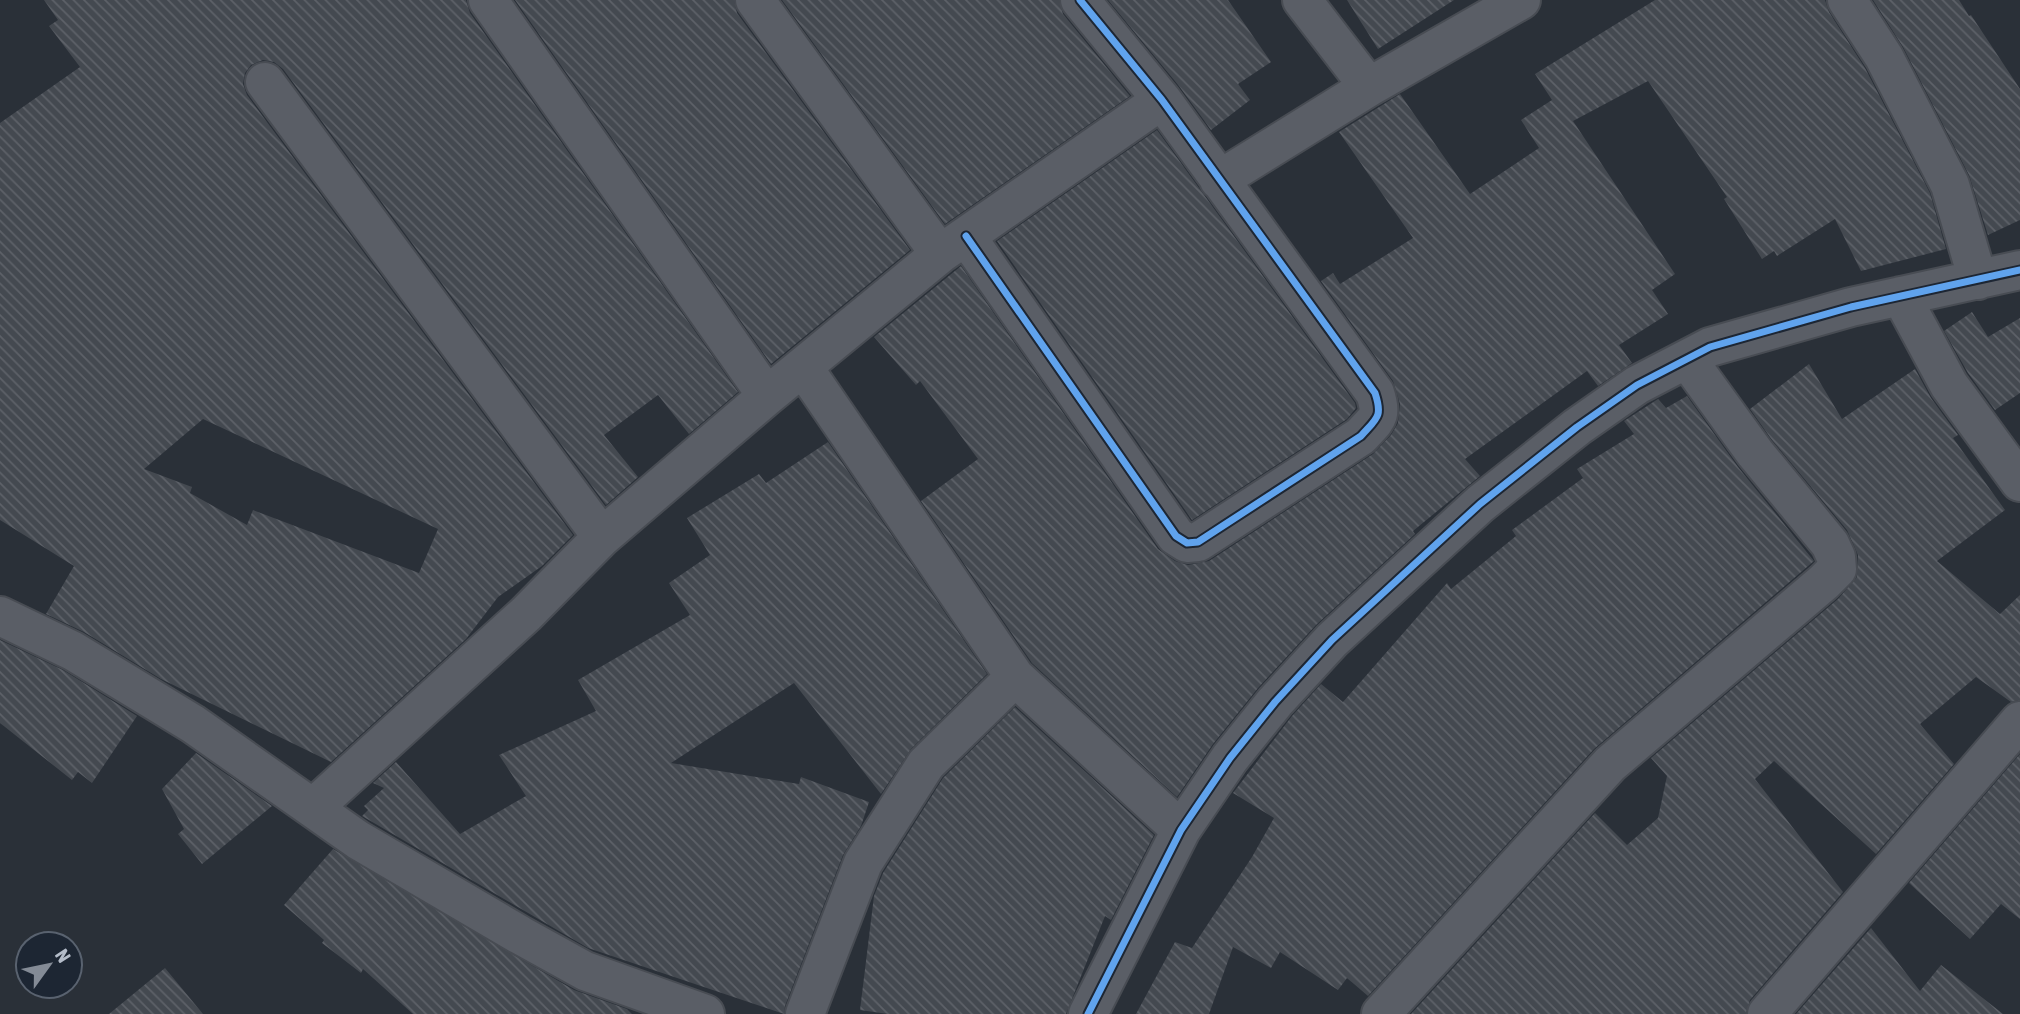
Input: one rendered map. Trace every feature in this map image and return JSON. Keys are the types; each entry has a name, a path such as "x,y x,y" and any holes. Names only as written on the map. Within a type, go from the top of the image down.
{"street":[{"path":"488,0 767,396"},
{"path":"755,0 953,245 1176,536 1186,542 1198,542 1361,436 1381,410 1375,393 1163,100 1080,0"},
{"path":"1302,0 1370,87"},
{"path":"1219,180 1370,87 1521,0"},
{"path":"1847,0 1884,57 1950,185 1978,279"},
{"path":"265,82 602,537"},
{"path":"313,808 526,614 602,537 767,396 953,245 1163,100"},
{"path":"1088,1014 1181,830 1230,758 1275,702 1332,640 1400,576 1480,504 1577,426 1636,385 1710,347 1850,307 2020,270"},
{"path":"1901,296 1949,385 2020,482"},
{"path":"1381,1014 1610,764 1837,569 1836,557 1830,544 1755,453 1687,359"},
{"path":"803,367 1015,677 1181,830"},
{"path":"0,616 73,651 193,723 358,840 585,971 705,1014"},
{"path":"805,1014 863,863 926,764 1015,677"},
{"path":"1767,1014 2020,721"}],"building":[{"path":"44,0 466,0 470,13 738,392 689,434 658,395 604,435 638,477 606,505 283,69 274,62 263,60 251,65 245,73 243,84 247,95 573,535 542,566 498,597 466,639 331,762 161,679 84,632 46,614 74,566 0,520 0,123 80,67 49,26 58,20","holes":["203,419 438,529 419,573 253,510 247,525 190,493 192,487 144,469"]},
{"path":"515,0 734,0 737,13 910,250 771,364"},
{"path":"782,0 1059,0 1063,14 1130,96 945,224"},
{"path":"1108,0 1228,0 1271,62 1238,84 1250,100 1211,130 1179,86"},
{"path":"1347,0 1454,0 1378,49"},
{"path":"1655,0 1825,0 1829,12 1865,68 1930,193 1946,249 1861,271 1835,219 1777,256 1774,251 1762,259 1724,199 1727,197 1648,81 1573,121 1675,274 1652,290 1668,314 1619,345 1632,363 1598,386 1587,371 1465,459 1480,476 1413,531 1415,534 1316,625 1258,688 1213,744 1177,797 1032,663 921,501 978,459 920,381 916,385 874,337 961,266 1158,549 1175,561 1188,565 1209,561 1373,454 1398,423 1400,404 1393,381 1321,281 1333,273 1340,284 1413,238 1339,132 1400,94 1470,194 1539,148 1521,120 1552,100 1535,74"},
{"path":"1873,0 1959,0 1969,16 1971,15 2020,89 2020,220 1988,235 1969,175 1903,47"},
{"path":"1157,130 1356,408 1347,419 1192,520 997,241"},
{"path":"1972,312 1988,337 2020,318 2020,393 1995,410 1968,373 1944,331"},
{"path":"1809,364 1842,419 1915,369 1931,398 1958,435 1953,438 2005,510 1937,561 2000,614 2020,595 2020,700 2011,702 1976,677 1920,724 1954,764 1876,854 1774,761 1755,779 1843,892 1750,1000 1746,1014 1411,1014 1595,813 1627,845 1658,818 1667,776 1651,758 1838,599 1857,577 1858,555 1847,530 1772,440 1750,409"},
{"path":"1687,396 1738,467 1814,561 1594,749 1368,996 1347,978 1338,990 1280,952 1271,968 1233,947 1209,1014 1136,1014 1175,942 1192,948 1252,857 1274,818 1233,793 1292,716 1321,684 1343,702 1447,583 1451,589 1516,536 1512,530 1583,478 1577,469 1634,434 1624,421 1658,399 1666,408"},
{"path":"828,442 987,674 911,749 881,794 794,683 671,763 799,784 801,777 869,802 861,826 843,855 784,1014 588,948 362,816 368,810 364,806 384,788 373,783 396,762 460,834 526,796 499,755 596,711 578,680 690,615 669,583 710,555 687,518 759,474 766,483"},
{"path":"0,640 63,670 137,716 92,783 78,772 72,780 0,723"},
{"path":"1015,707 1154,835 1111,920 1105,916 1066,1014 888,1014 860,1010 874,896 883,873 943,778"},
{"path":"196,753 272,806 202,864 178,834 184,829 162,789"},
{"path":"2020,754 2020,919 2001,904 1970,939 1909,883"},
{"path":"333,849 574,990 627,1009 632,1014 413,1014 363,969 361,973 322,943 324,940 284,905"},
{"path":"1871,928 1920,991 1941,965 2003,1014 1796,1014"},
{"path":"165,968 203,1014 109,1014"}],"cycle path":[{"path":"966,236 1176,536 1187,543 1198,542 1361,436 1377,417 1375,393 1162,100 1080,0"},
{"path":"1088,1014 1181,830 1230,758 1275,702 1332,640 1480,504 1577,427 1637,385 1710,347 1851,307 2020,270"}]}
